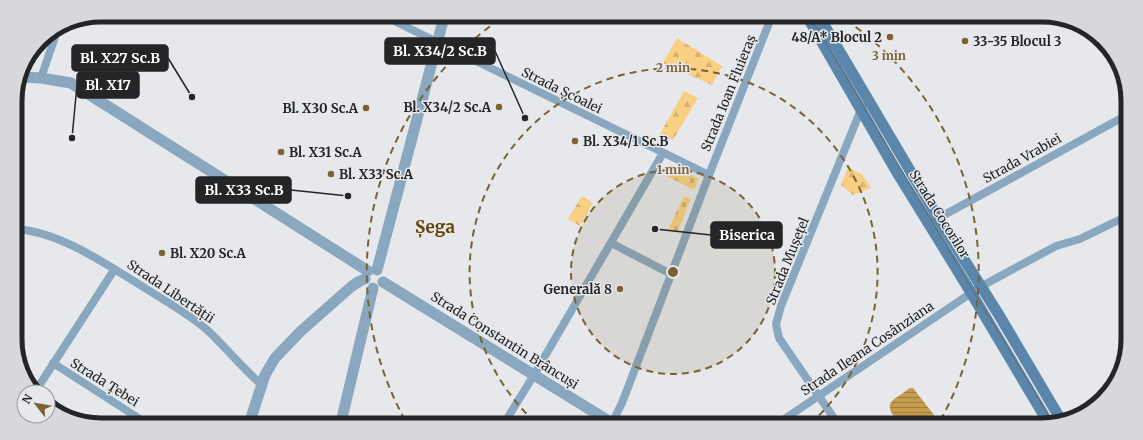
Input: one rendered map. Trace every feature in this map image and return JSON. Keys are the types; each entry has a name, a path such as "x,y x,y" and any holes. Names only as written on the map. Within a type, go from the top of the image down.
{"main road":[{"name":"Strada Cocorilor","path":"810,22 861,109 1058,416"},
{"name":"Strada Cocorilor","path":"822,22 866,97 934,221"},
{"name":"Strada Cocorilor","path":"976,290 1046,418"}],"street":[{"name":"Strada Școalei","path":"396,22 709,175"},
{"path":"342,418 373,278 443,22"},
{"name":"Strada Ioan Fluieraș","path":"614,418 622,403 769,22"},
{"path":"41,78 55,37"},
{"name":"Strada Constantin Brâncuși","path":"26,77 71,83 373,278 604,418"},
{"name":"Strada Mușețel","path":"834,418 779,338 776,324 781,306 866,97"},
{"name":"Strada Vrabiei","path":"934,221 1121,118"},
{"path":"507,418 663,153"},
{"name":"Strada Ileana Cosânziana","path":"785,418 976,290 1056,246 1080,239 1121,219"},
{"name":"Strada Libertății","path":"22,230 35,231 58,239 114,270 195,320 262,385"},
{"path":"611,243 671,274"},
{"path":"40,384 114,270"},
{"path":"251,418 269,366 283,349 352,286 360,280 373,278"},
{"name":"Strada Țebei","path":"53,364 138,418"}],"green space":[{"path":"677,38 722,66 712,85 663,63"},
{"path":"684,91 698,98 673,140 660,134"},
{"path":"670,165 699,179 694,190 665,175"},
{"path":"848,167 863,175 871,188 853,195 841,185"},
{"path":"582,196 593,203 580,226 568,219"},
{"path":"684,196 691,199 677,233 668,230"}],"shaded area":[{"path":"910,388 913,388 934,415 933,418 895,418 890,406 893,400"}],"tram line":[{"path":"813,22 1050,417"}],"place":[{"name":"48/A* Blocul 2","path":"890,37"},
{"name":"33-35 Blocul 3","path":"965,41"},
{"name":"Bl. X27 Sc.B","path":"192,97"},
{"name":"Bl. X34/2 Sc.A","path":"499,107"},
{"name":"Bl. X30 Sc.A","path":"366,108"},
{"name":"Bl. X34/2 Sc.B","path":"525,118"},
{"name":"Bl. X17","path":"72,138"},
{"name":"Bl. X34/1 Sc.B","path":"575,141"},
{"name":"Bl. X31 Sc.A","path":"281,152"},
{"name":"Bl. X33 Sc.A","path":"331,174"},
{"name":"Bl. X33 Sc.B","path":"348,196"},
{"name":"Biserica","path":"655,229"},
{"name":"Bl. X20 Sc.A","path":"162,253"},
{"name":"Generală 8","path":"620,289"}],"district":[{"name":"Șega","path":"435,227"}]}
